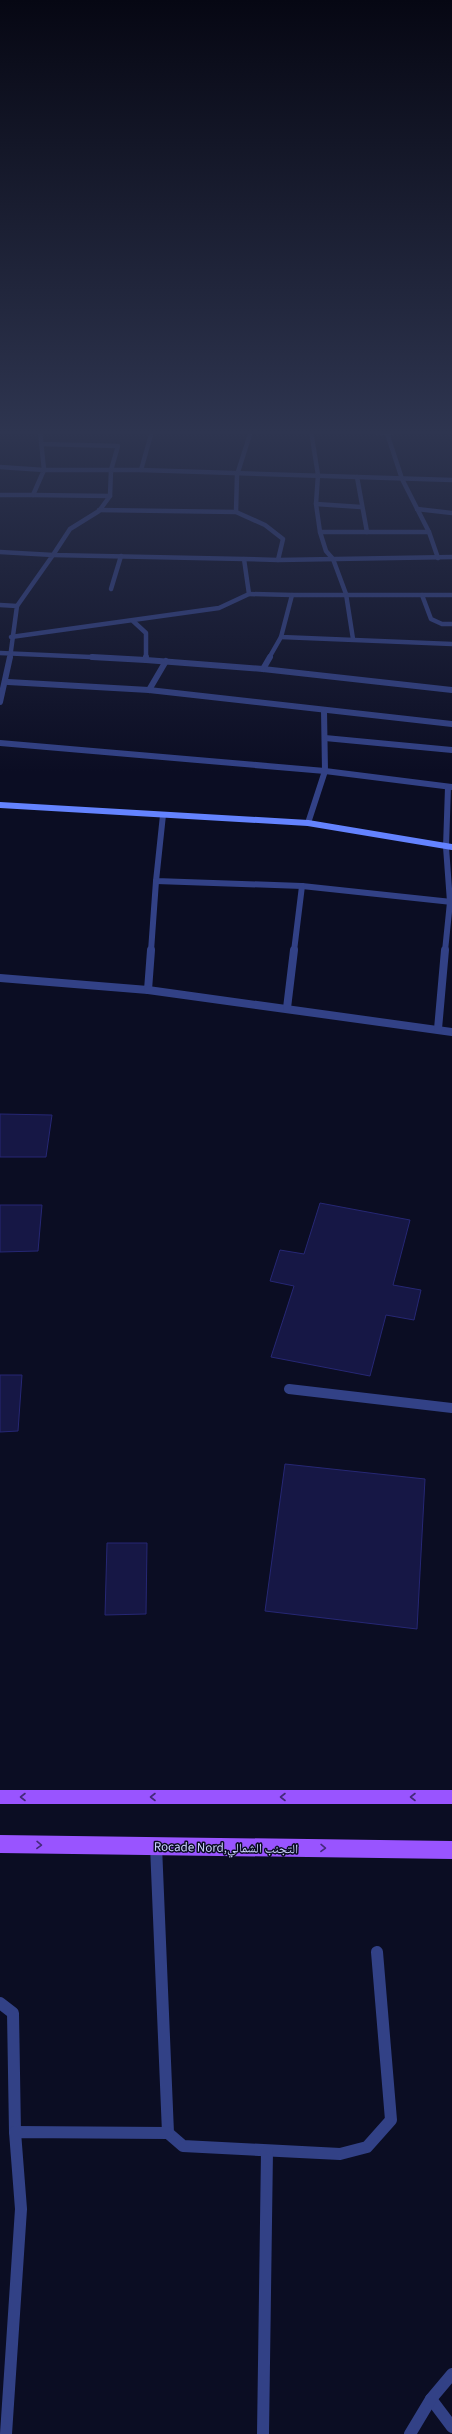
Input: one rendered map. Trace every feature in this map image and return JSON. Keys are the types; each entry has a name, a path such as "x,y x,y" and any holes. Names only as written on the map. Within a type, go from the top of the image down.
{"main road":[{"path":"0,1797 452,1797"},
{"name":"Rocade Nord,التجنب الشمالي","path":"0,1844 452,1850"}],"street":[{"path":"0,702 8,682 12,652 11,637 18,606 60,545"},
{"path":"278,560 282,545"},
{"path":"324,545 326,551 333,559 346,594 353,639"},
{"path":"433,545 438,558"},
{"path":"0,552 53,555 278,560 452,557"},
{"path":"111,589 120,556"},
{"path":"244,559 249,594"},
{"path":"11,637 218,608 249,594 452,595"},
{"path":"263,669 281,636 292,595"},
{"path":"422,595 431,619 442,624 452,624"},
{"path":"0,604 18,606"},
{"path":"133,621 146,633 146,660"},
{"path":"281,636 452,644"},
{"path":"0,652 166,661 263,669 452,690"},
{"path":"149,690 166,661"},
{"path":"8,682 149,690 452,724"},
{"path":"308,823 325,771 324,710"},
{"path":"325,738 452,750"},
{"path":"0,743 325,771 450,787 449,847 451,902 438,1030"},
{"path":"0,805 308,823 449,847"},
{"path":"148,990 156,881 163,815"},
{"path":"156,881 302,886 451,902"},
{"path":"287,1008 302,886"},
{"path":"0,978 148,990 452,1032"},
{"path":"289,1389 452,1408"},
{"path":"156,1846 168,2133"},
{"path":"15,2132 168,2133 183,2146 267,2151 340,2154 367,2147 391,2120 377,1952"},
{"path":"0,2003 13,2013 15,2132 22,2210 6,2434"},
{"path":"263,2434 267,2151"},
{"path":"410,2434 431,2398 452,2374"},
{"path":"431,2398 452,2427"}],"building":[{"path":"0,1114 52,1115 46,1157 0,1157"},
{"path":"320,1203 410,1220 393,1285 421,1290 414,1320 386,1315 370,1376 271,1357 294,1286 270,1281 280,1250 304,1254"},
{"path":"0,1205 42,1205 38,1251 0,1252"},
{"path":"0,1375 22,1375 18,1431 0,1432"},
{"path":"285,1464 425,1479 417,1629 265,1611"},
{"path":"107,1543 147,1543 146,1614 105,1615"}]}
